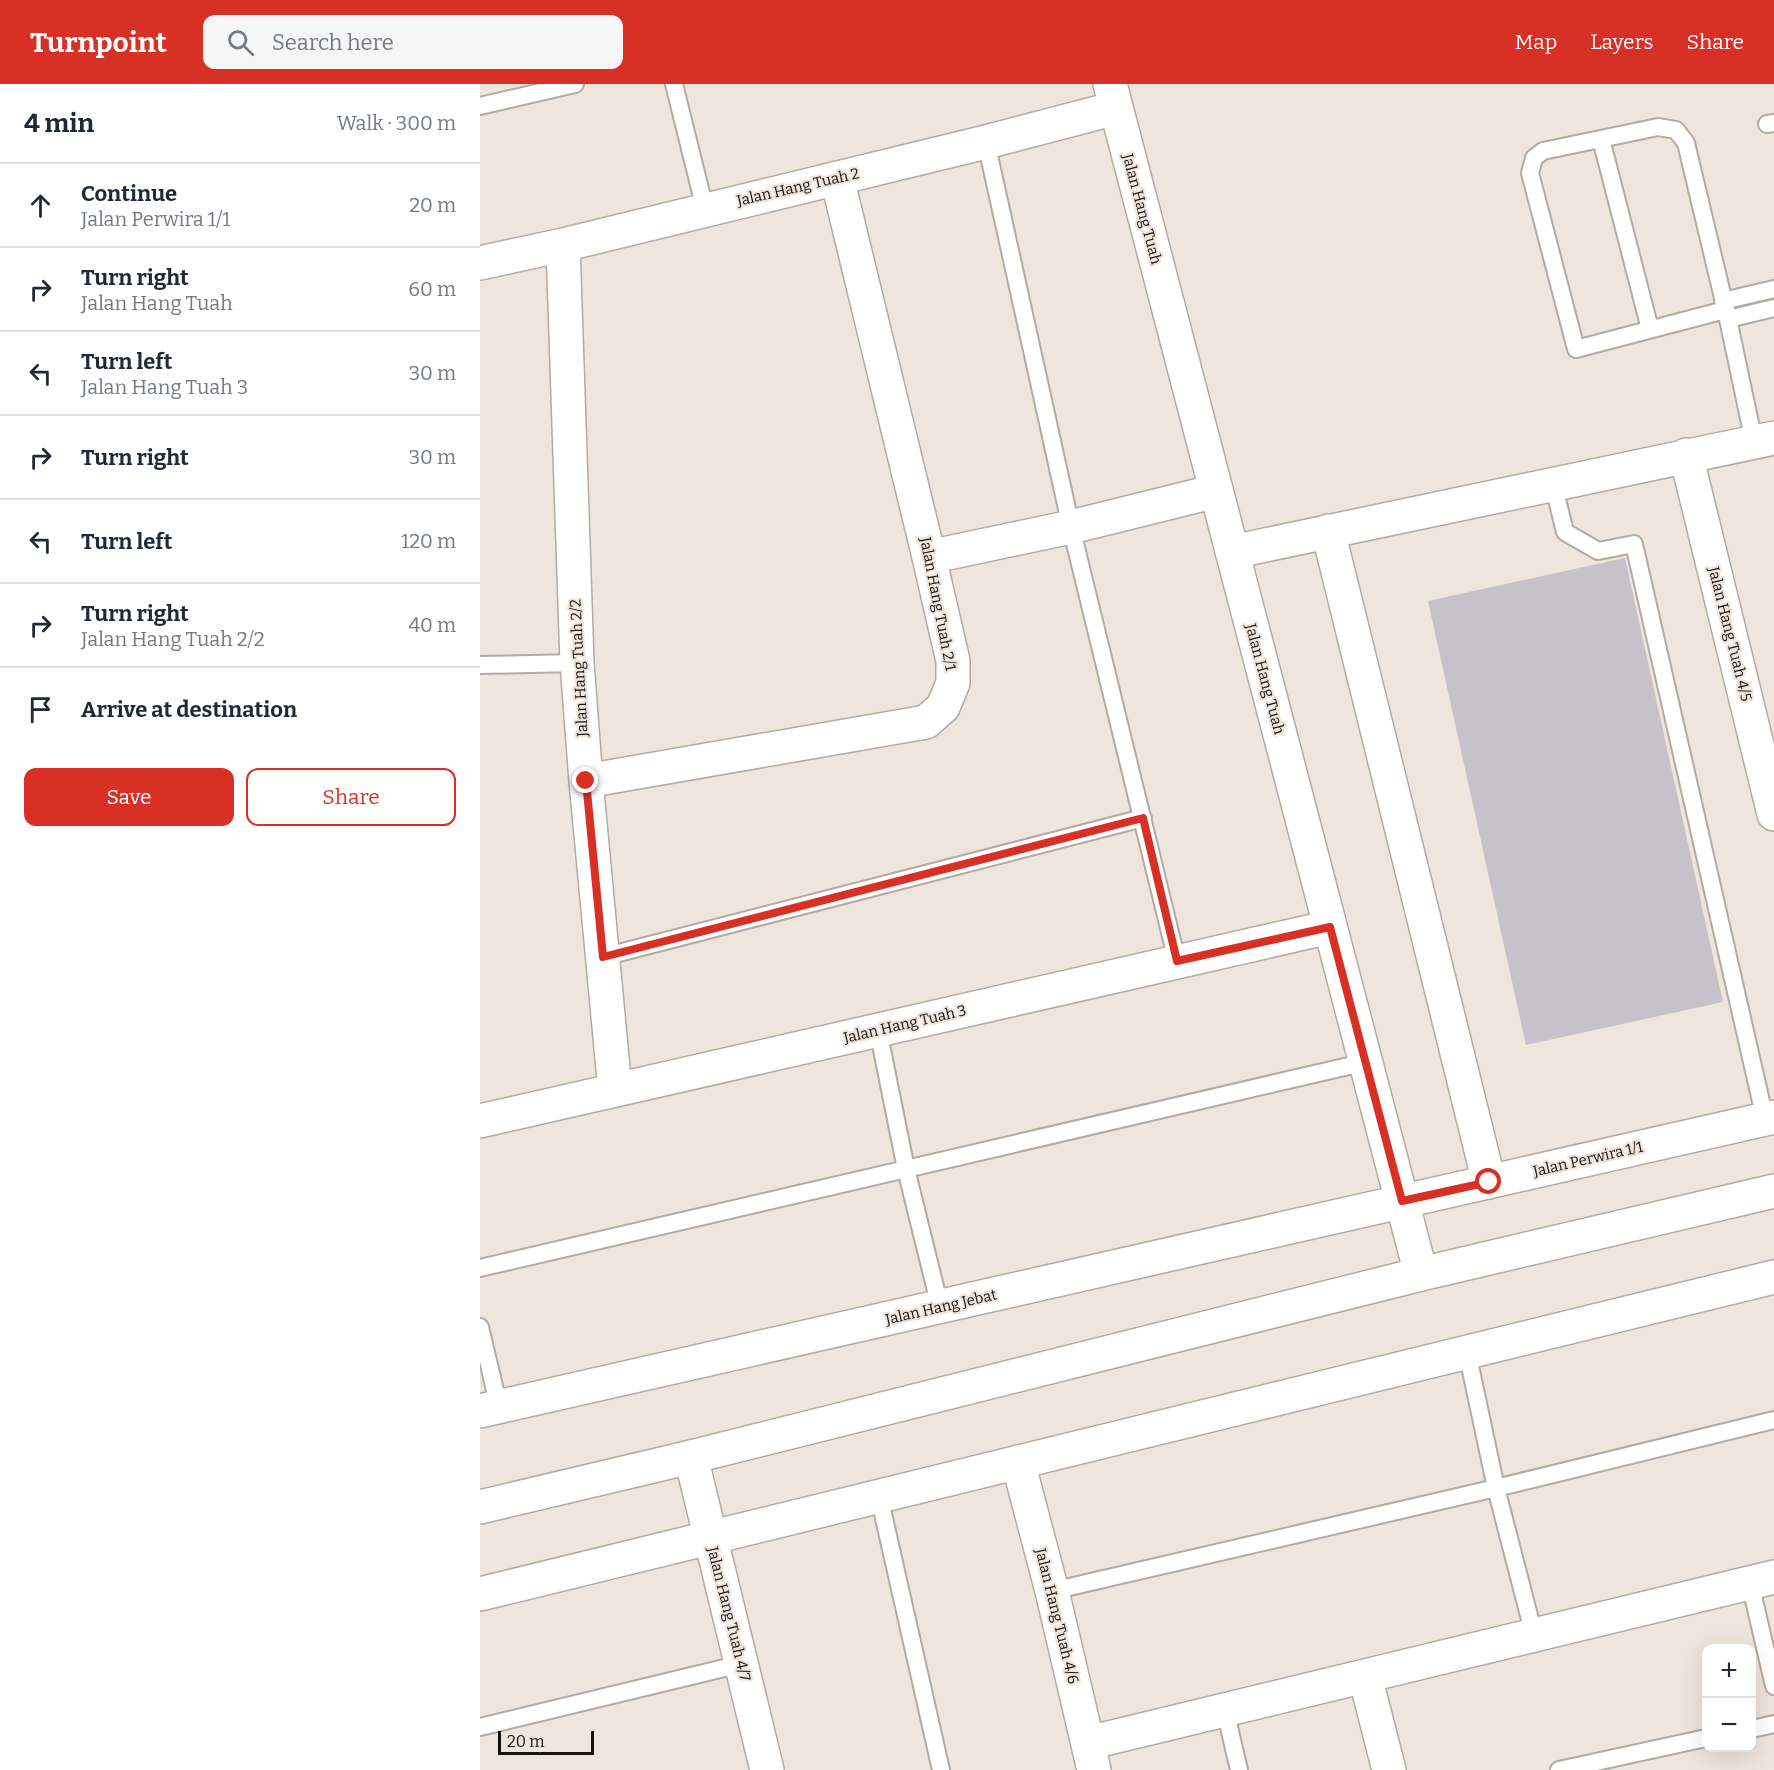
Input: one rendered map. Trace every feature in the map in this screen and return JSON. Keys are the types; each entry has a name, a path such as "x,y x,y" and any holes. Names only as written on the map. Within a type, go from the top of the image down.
{"street":[{"name":"Jalan Hang Tuah 2","path":"480,263 986,142 1113,96"},
{"name":"Jalan Hang Tuah","path":"1113,96 1421,1274"},
{"name":"Jalan Hang Tuah 2/1","path":"586,781 926,722 943,707 953,683 953,661 837,178"},
{"name":"Jalan Hang Tuah 2/2","path":"563,245 577,663 615,1090"},
{"path":"1232,552 1764,440"},
{"name":"Jalan Hang Tuah 4/5","path":"1686,455 1772,796"},
{"path":"929,557 1071,527 1216,491"},
{"path":"1328,531 1489,1182"},
{"name":"Jalan Hang Tuah 3","path":"480,1121 1330,927"},
{"name":"Jalan Perwira 1/1","path":"1402,1201 1770,1118"},
{"path":"480,1507 691,1457 1421,1274 1774,1191"},
{"name":"Jalan Hang Jebat","path":"489,1409 1402,1201"},
{"path":"480,1594 1774,1277"},
{"name":"Jalan Hang Tuah 4/7","path":"691,1457 766,1770"},
{"name":"Jalan Hang Tuah 4/6","path":"1018,1462 1052,1591 1091,1756"},
{"path":"1091,1756 1225,1710 1762,1580"},
{"path":"1365,1676 1389,1770"}],"lane":[{"path":"480,106 575,84"},
{"path":"674,84 705,209"},
{"path":"1764,440 1726,310 1686,143 1676,130 1658,128 1601,139 1543,151 1534,158 1530,173 1576,349 1726,310 1774,289"},
{"path":"1601,139 1650,330"},
{"path":"986,142 1071,527 1177,961"},
{"path":"1726,310 1774,308"},
{"path":"1553,483 1565,532 1598,551 1634,544 1770,1118"},
{"path":"480,665 577,663"},
{"path":"603,957 1143,818"},
{"path":"878,1030 906,1169 940,1307"},
{"path":"480,1268 1366,1062"},
{"path":"480,1327 489,1409"},
{"path":"1467,1352 1496,1488 1534,1635"},
{"path":"1052,1591 1496,1488 1774,1420"},
{"path":"879,1496 941,1770"},
{"path":"1762,1580 1774,1686"},
{"path":"480,1727 741,1664"},
{"path":"1225,1710 1239,1770"},
{"path":"1756,1728 1774,1724"},
{"path":"1559,1770 1702,1739"}],"building":[{"path":"1625,558 1723,1002 1526,1045 1428,601"}],"route":[{"path":"586,781 603,957 1143,818 1177,961 1330,927 1402,1201 1489,1182"}]}
